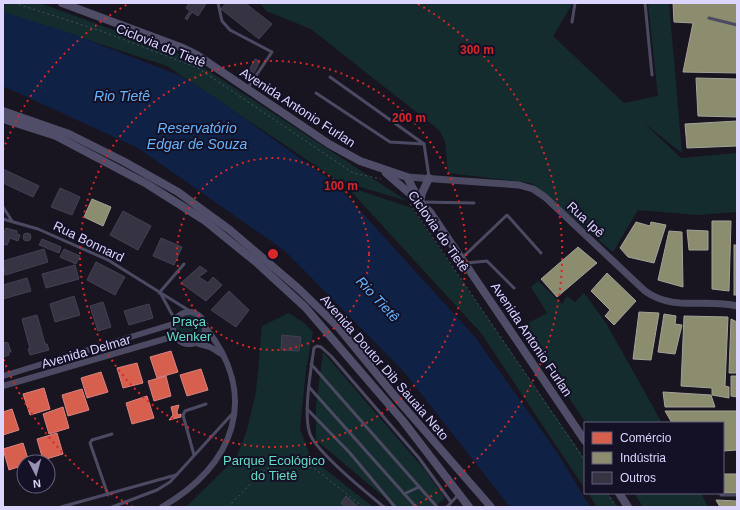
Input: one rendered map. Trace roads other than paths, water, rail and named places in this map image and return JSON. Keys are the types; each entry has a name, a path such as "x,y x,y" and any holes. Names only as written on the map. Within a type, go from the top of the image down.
{"main road":[{"name":"Avenida Antonio Furlan","path":"62,3 183,48 329,144 360,161 382,170 407,177 420,202 430,212 464,261 584,440"},
{"name":"Avenida Doutor Dib Sauaia Neto","path":"3,111 69,134 130,164 178,192 212,216 294,284 339,328 398,400 491,507"},
{"name":"Avenida Doutor Dib Sauaia Neto","path":"3,120 56,136 147,184 204,220 257,263 305,307 403,421 469,507"},
{"path":"382,170 430,212"},
{"path":"420,202 422,193 429,178"},
{"path":"458,493 463,484 472,484"},
{"path":"620,494 628,507"}],"street":[{"name":"Rua Ipê","path":"407,177 519,185 533,190 545,197 645,290 656,298 675,303 737,306"},
{"path":"162,507 198,481 214,465 231,432 235,410 235,392 225,356 218,343 205,327 202,318 193,313 183,314 174,322 175,336 182,343 191,345 203,337 205,327"},
{"name":"Avenida Delmar","path":"3,376 165,328 174,322"},
{"name":"Avenida Delmar","path":"3,386 175,336"},
{"path":"196,343 216,349 225,356"}],"lane":[{"path":"218,3 222,21 230,30 272,52 247,89"},
{"path":"572,22 575,3"},
{"path":"645,3 652,75"},
{"path":"709,18 737,25"},
{"path":"330,76 424,144 429,178"},
{"path":"316,93 390,142 424,144"},
{"path":"420,202 474,203"},
{"path":"3,207 12,221"},
{"path":"464,261 507,215 541,253"},
{"name":"Rua Bonnard","path":"3,219 38,229 108,260 193,313"},
{"path":"464,261 487,261 514,288"},
{"path":"160,293 184,264"},
{"name":"Rua Bonnard","path":"160,293 174,322"},
{"path":"384,507 318,447 309,433 307,409 309,387 314,348 317,346 322,347 419,458 451,502"},
{"path":"312,364 437,507"},
{"path":"309,387 416,507"},
{"path":"194,455 183,415 185,410 206,404"},
{"path":"307,409 350,453 395,507"},
{"path":"112,507 157,490 170,482 235,410"},
{"path":"108,495 90,444 92,440 112,434"},
{"path":"61,507 108,495 176,474"},
{"path":"404,494 419,487"},
{"path":"447,507 458,493"},
{"path":"721,495 737,495"}],"water":[{"name":"Reservatório Edgar de Souza","path":"3,12 70,33 181,76 219,100 336,184 475,337 557,452 590,507 510,507 404,372 285,251 138,148 3,86"}],"water label":[{"name":"Rio Tietê","path":"122,96"},
{"name":"Rio Tietê","path":"378,299"}],"park label":[{"name":"Praça Wenker","path":"189,328"},
{"name":"Parque Ecológico do Tietê","path":"274,468"}]}
